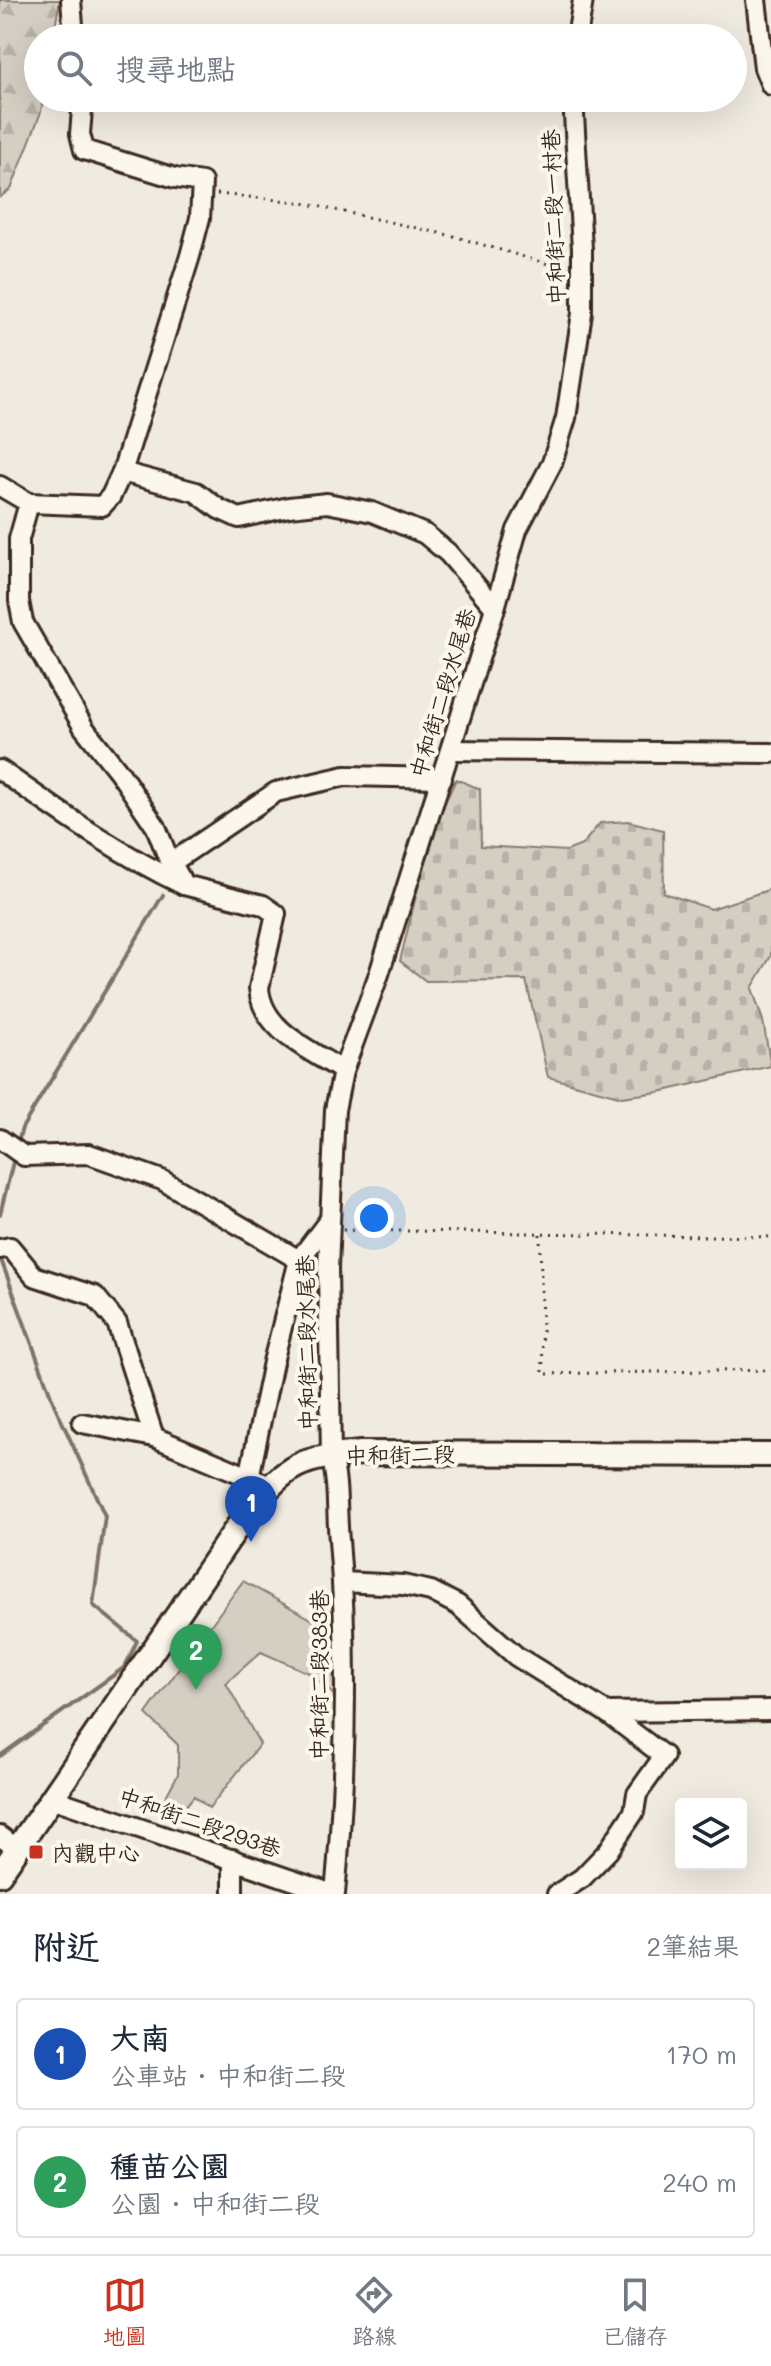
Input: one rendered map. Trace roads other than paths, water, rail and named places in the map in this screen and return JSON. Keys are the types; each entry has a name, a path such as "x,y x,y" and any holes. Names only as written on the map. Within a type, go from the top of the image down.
{"main road":[{"name":"中和街二段","path":"0,1874 8,1842 51,1798 249,1510 260,1482 296,1464 361,1453 771,1455"}],"street":[{"path":"71,0 73,24"},
{"path":"579,24 583,0"},
{"path":"756,0 764,68 771,85"},
{"path":"0,486 29,503 102,506 111,496 122,472 200,218 202,182 175,178 84,150 80,134 82,112"},
{"name":"中和街二段一村巷","path":"495,608 517,530 552,463 566,418 582,313 574,112"},
{"name":"中和街二段水尾巷","path":"122,472 196,492 219,509 239,518 289,507 327,503 372,512 425,534 448,553 495,608 379,974 343,1071 335,1110 329,1224 331,1456"},
{"path":"29,503 19,539 19,601 23,622 84,728 119,772 156,827 184,885"},
{"path":"451,750 771,753"},
{"path":"0,770 82,828 144,866 184,885 263,905 276,914 259,988 260,1000 277,1028 343,1071"},
{"path":"171,863 276,792 345,776 442,778"},
{"path":"0,1139 24,1156 89,1154 162,1180 299,1260"},
{"path":"82,1423 154,1437 260,1482 273,1362 299,1260 329,1224"},
{"path":"5,1248 34,1276 95,1296 117,1323 154,1437"},
{"name":"中和街二段383巷","path":"331,1456 337,1478 336,1518 345,1627 345,1742 334,1894"},
{"path":"342,1582 403,1585 431,1591 458,1605 516,1656 606,1712 664,1756 637,1794 634,1812 608,1851 582,1878 557,1894"},
{"path":"606,1712 771,1710"},
{"name":"中和街二段293巷","path":"51,1798 334,1894"},
{"path":"233,1859 233,1894"}],"waterway":[{"path":"17,1146 22,1128 163,895"},
{"path":"0,1214 14,1158"},
{"path":"0,1257 54,1404 105,1516 93,1605 137,1641 125,1667 0,1756"}],"place":[{"name":"大南","path":"251,1542"},
{"name":"種苗公園","path":"196,1690"},
{"name":"內觀中心","path":"36,1852"}]}
